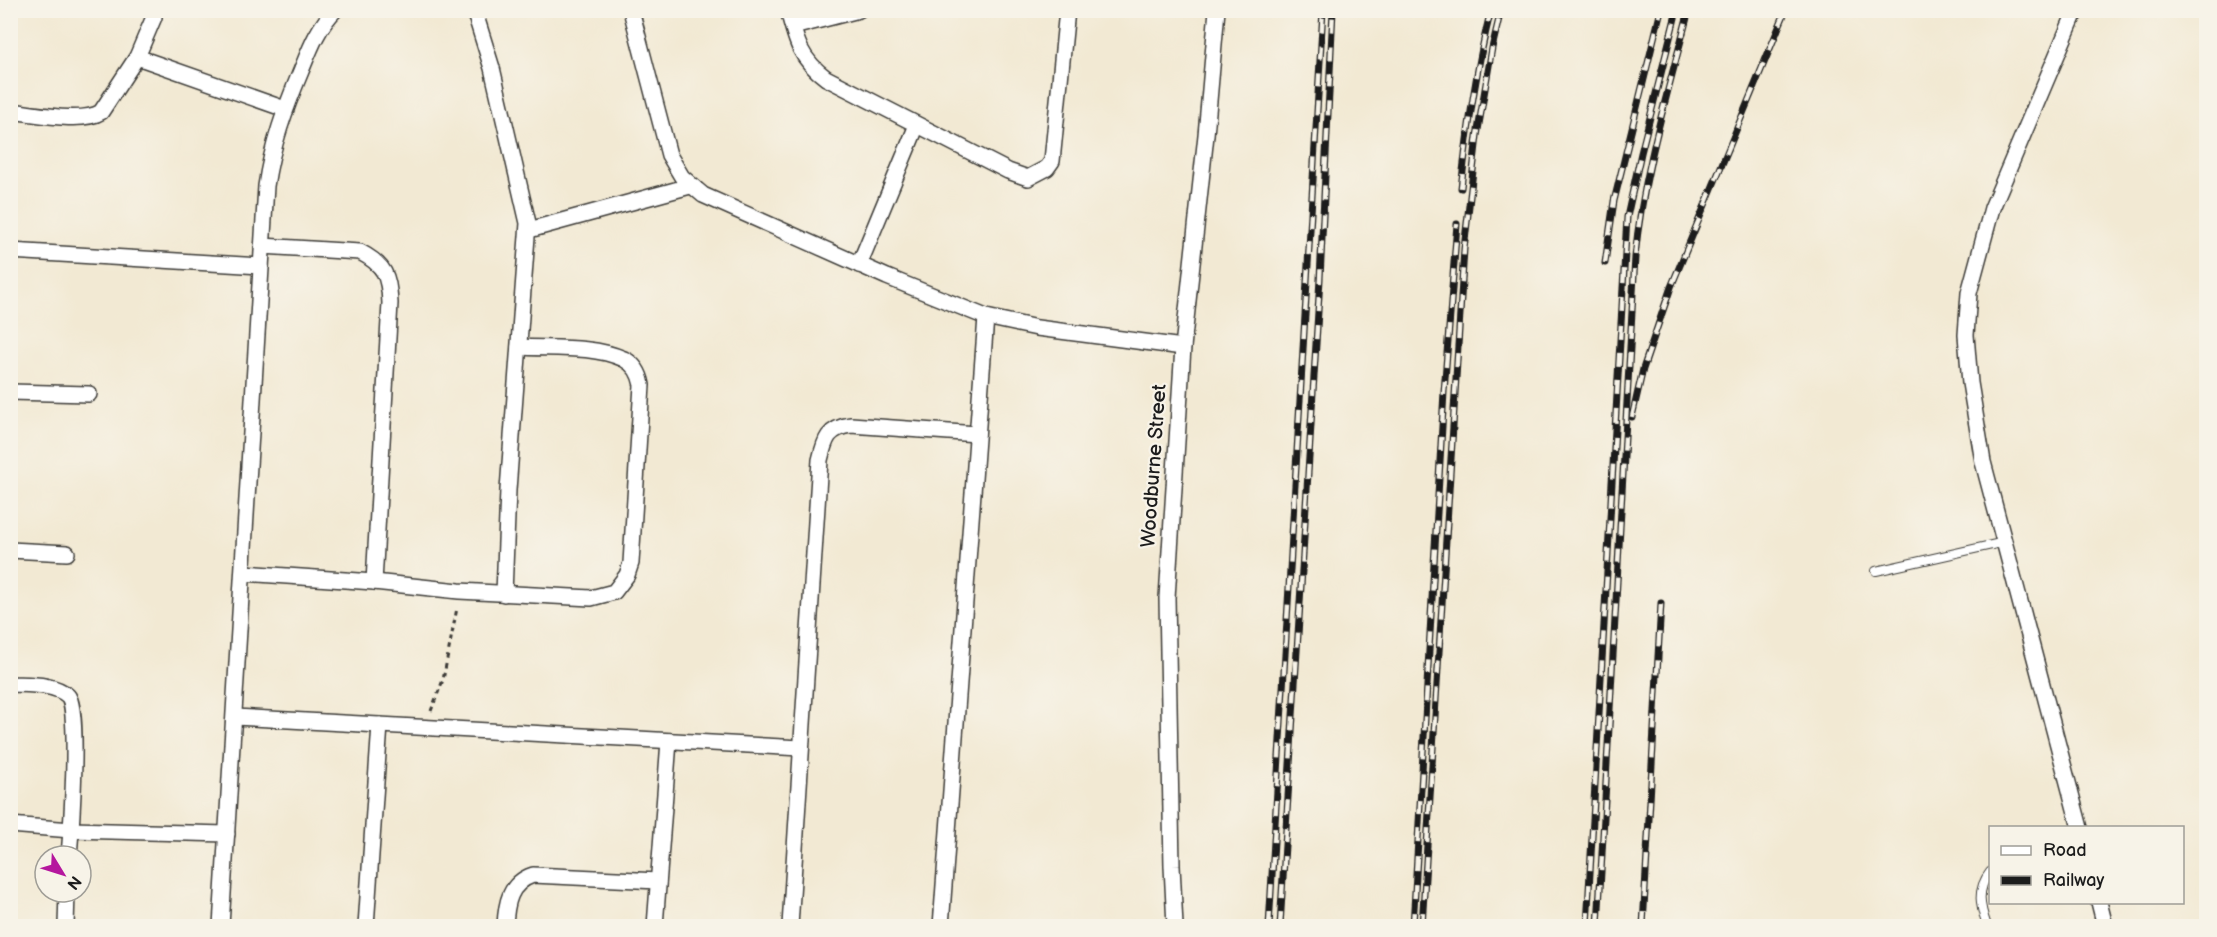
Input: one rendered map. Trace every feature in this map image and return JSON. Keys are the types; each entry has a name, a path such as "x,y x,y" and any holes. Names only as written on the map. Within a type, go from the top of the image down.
{"street":[{"path":"10,111 82,117 101,112 137,57 154,17 154,10"},
{"path":"221,927 262,246 269,167 285,110 314,40 323,23 335,10"},
{"path":"474,10 500,100 527,210 529,230 508,490 504,594"},
{"path":"632,10 669,155 674,168 690,186 703,195 859,265 986,317 1037,328 1183,347"},
{"path":"788,10 798,47 805,60 826,78 1008,171 1028,178 1047,168 1052,161 1067,10"},
{"path":"793,27 859,10"},
{"name":"Woodburne Street","path":"1174,927 1167,598 1183,347 1217,10"},
{"path":"2076,10 1992,208 1969,293 1966,334 1970,384 1983,462 2079,826"},
{"path":"137,57 285,110"},
{"path":"859,265 917,125"},
{"path":"529,230 690,186"},
{"path":"262,246 360,252 374,259 383,269 389,282 390,303 374,582"},
{"path":"10,251 261,266"},
{"path":"941,927 986,317"},
{"path":"243,573 504,594 591,598 614,592 627,575 631,563 641,375 626,360 604,353 519,347"},
{"path":"10,392 89,394"},
{"path":"790,927 820,460 829,436 839,427 851,425 977,434"},
{"path":"10,550 67,553"},
{"path":"10,684 59,689 68,695 72,702 74,730 70,844"},
{"path":"234,717 801,748"},
{"path":"366,927 380,725"},
{"path":"655,927 669,741"},
{"path":"10,825 71,830 227,834"},
{"path":"505,927 510,896 519,882 533,875 658,881"},
{"path":"66,927 67,904"},
{"path":"2099,904 2105,927"}],"lane":[{"path":"1876,571 2005,542"},
{"path":"1987,927 1980,907 1980,894 1989,874"}],"path":[{"path":"424,728 443,680 459,591"}],"railway":[{"path":"1269,926 1323,10"},
{"path":"1280,926 1320,279 1333,10"},
{"path":"1461,188 1473,98 1491,10"},
{"path":"1422,926 1464,249 1477,136 1501,10"},
{"path":"1605,263 1614,201 1661,10"},
{"path":"1587,926 1627,217 1677,10"},
{"path":"1598,926 1635,257 1650,164 1689,10"},
{"path":"1632,417 1643,369 1671,287 1786,10"},
{"path":"1413,926 1444,392 1457,224"},
{"path":"1643,926 1661,603"}]}
